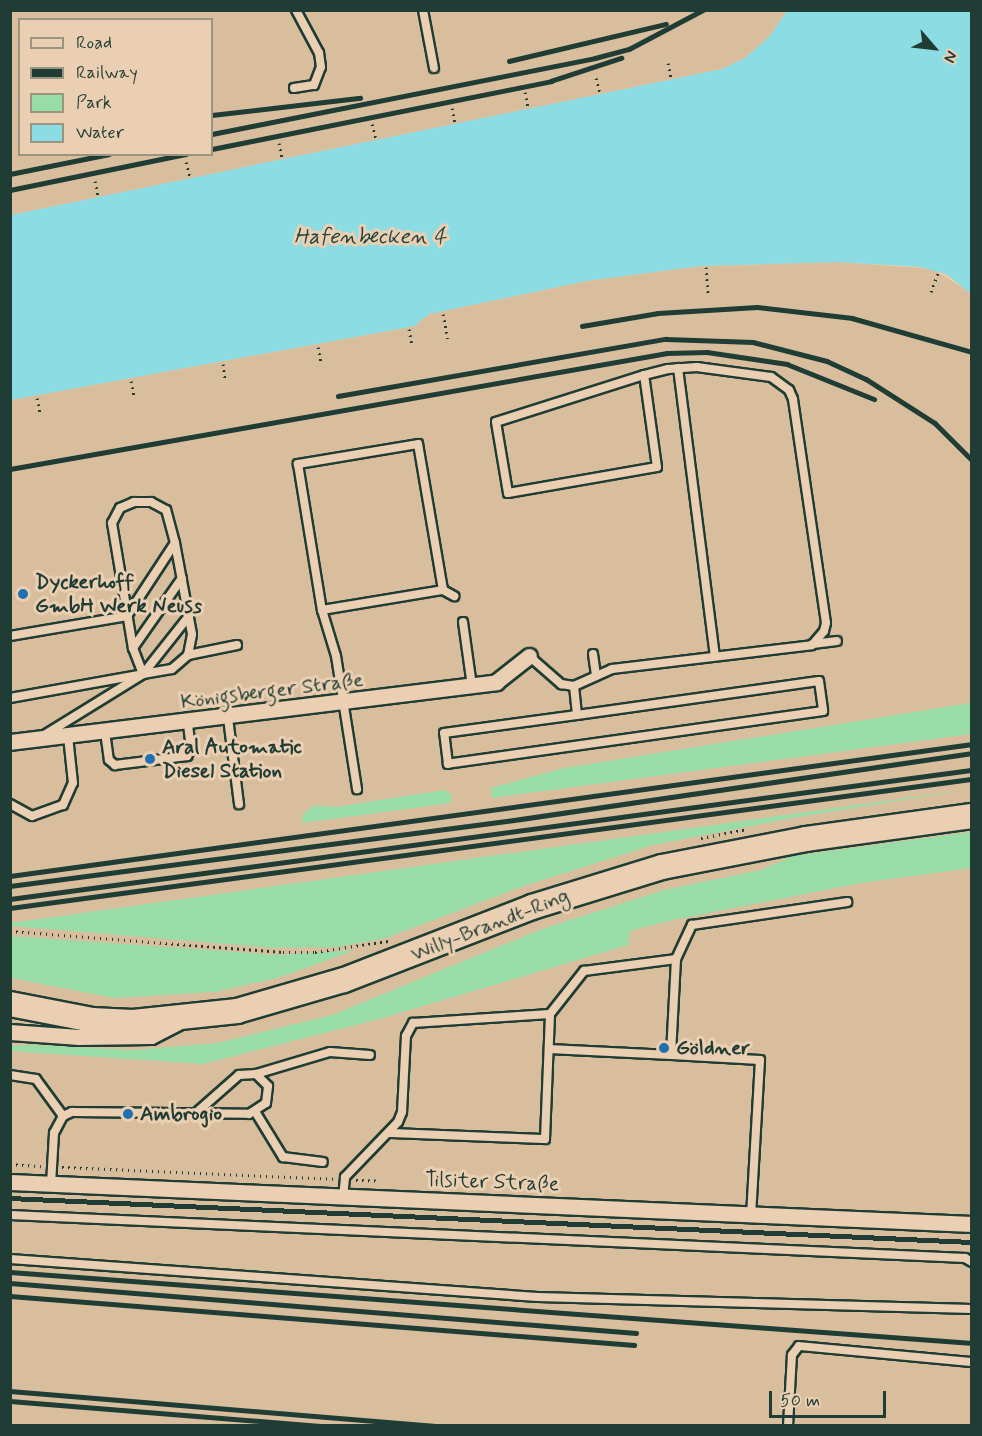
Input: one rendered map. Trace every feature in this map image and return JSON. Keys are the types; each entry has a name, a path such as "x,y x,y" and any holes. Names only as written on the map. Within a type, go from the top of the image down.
{"main road":[{"name":"Willy-Brandt-Ring","path":"10,1004 92,1020 184,1019 237,1011 310,991 532,907 662,867 806,839 972,816"}],"street":[{"name":"Königsberger Straße","path":"10,742 188,723 472,686 506,678 529,656"},
{"path":"10,1032 79,1037 152,1036 184,1019"},
{"name":"Tilsiter Straße","path":"10,1182 972,1224"}],"lane":[{"path":"294,88 314,85 321,67 319,53 296,10"},
{"path":"423,10 434,68"},
{"path":"678,368 715,656"},
{"path":"644,375 657,467 508,493 495,422 644,375 678,368 753,373 771,377 789,390 826,623 819,639 812,645"},
{"path":"357,789 345,703 336,656 322,610 298,464 418,444 443,590"},
{"path":"143,674 133,648 112,523 120,508 134,502 151,502 166,510 175,543 192,634 188,655"},
{"path":"10,636 127,616 175,543"},
{"path":"133,648 182,578"},
{"path":"322,610 443,590 454,596"},
{"path":"37,739 143,674 189,616"},
{"path":"463,622 472,686"},
{"path":"529,656 561,684 574,686 612,669 837,641"},
{"path":"10,698 172,669 188,655 237,645"},
{"path":"593,654 596,676"},
{"path":"819,681 823,711 448,764 444,733 577,715 819,681"},
{"path":"574,686 577,715"},
{"path":"228,718 239,804"},
{"path":"105,732 109,760 115,765 187,756 191,749 188,723"},
{"path":"10,804 32,816 63,805 73,783 68,736"},
{"path":"671,1055 676,959 692,926 847,902"},
{"path":"389,1133 544,1139 550,1014 584,971 676,959"},
{"path":"343,1197 345,1177 389,1133 402,1112 406,1036 413,1023 550,1014"},
{"path":"549,1049 760,1060 751,1214"},
{"path":"197,1112 239,1075 256,1074 330,1052 370,1054"},
{"path":"256,1074 267,1083 269,1095 256,1113"},
{"path":"10,1076 36,1079 63,1116"},
{"path":"51,1184 54,1133 63,1116 80,1110 256,1113"},
{"path":"256,1113 283,1156 323,1162"},
{"path":"10,1215 965,1258 972,1262"},
{"path":"10,1259 538,1297 972,1310"},
{"path":"788,1425 792,1355 799,1346 972,1362"}],"path":[{"path":"668,63 671,78"},
{"path":"596,78 600,93"},
{"path":"525,92 528,108"},
{"path":"452,108 455,123"},
{"path":"372,124 376,139"},
{"path":"279,143 282,158"},
{"path":"186,162 190,177"},
{"path":"95,181 98,196"},
{"path":"706,267 708,295"},
{"path":"931,292 938,273"},
{"path":"443,314 448,339"},
{"path":"409,329 412,345"},
{"path":"318,347 321,363"},
{"path":"223,364 225,380"},
{"path":"131,381 134,397"},
{"path":"37,398 39,414"},
{"path":"10,931 283,952 315,952 393,940 359,953"}],"shaded area":[{"path":"11,11 787,11 769,37 745,58 722,69 11,215"},
{"path":"838,262 933,269 972,294 971,1425 11,1425 11,400 415,326 429,314 586,281 701,266"}],"green space":[{"path":"971,703 971,734 492,798 491,788 564,768"},
{"path":"971,789 792,818 653,845 521,887 386,938 337,947 275,948 11,926 11,923"},
{"path":"444,790 452,795 451,803 302,823 303,814 315,805 336,807"},
{"path":"971,832 971,868 861,883 673,920 630,931 628,945 383,1018 203,1064 11,1051 11,1046 31,1045 133,1050 217,1043 332,1015 542,929 664,890 761,870 793,856"},
{"path":"11,936 280,955 355,950 281,977 215,992 114,998 11,978"}],"water":[{"name":"Hafenbecken 4","path":"787,11 971,11 971,294 946,274 920,267 838,262 701,266 586,281 429,314 415,326 11,400 11,215 722,69 745,58 769,37"}],"railway":[{"path":"213,134 595,58 629,49 703,10"},
{"path":"509,61 666,24"},
{"path":"213,149 551,81 621,58"},
{"path":"213,115 360,98"},
{"path":"10,174 99,156"},
{"path":"10,190 176,156"},
{"path":"582,326 658,313 757,307 852,318 972,352"},
{"path":"338,396 666,339 753,342 827,361 866,379 935,423 972,460"},
{"path":"10,469 667,353 707,352 787,364 874,399"},
{"path":"10,876 972,744"},
{"path":"10,886 514,820 972,753"},
{"path":"10,899 972,770"},
{"path":"10,908 972,779"},
{"path":"10,1198 972,1242"},
{"path":"10,1272 972,1343"},
{"path":"10,1283 636,1333"},
{"path":"10,1296 634,1345"},
{"path":"10,1391 439,1426"},
{"path":"10,1401 323,1426"}],"place":[{"name":"Dyckerhoff GmbH Werk Neuss","path":"23,594"},
{"name":"Aral Automatic Diesel Station","path":"150,759"},
{"name":"Göldner","path":"664,1048"},
{"name":"Ambrogio","path":"128,1114"}]}
